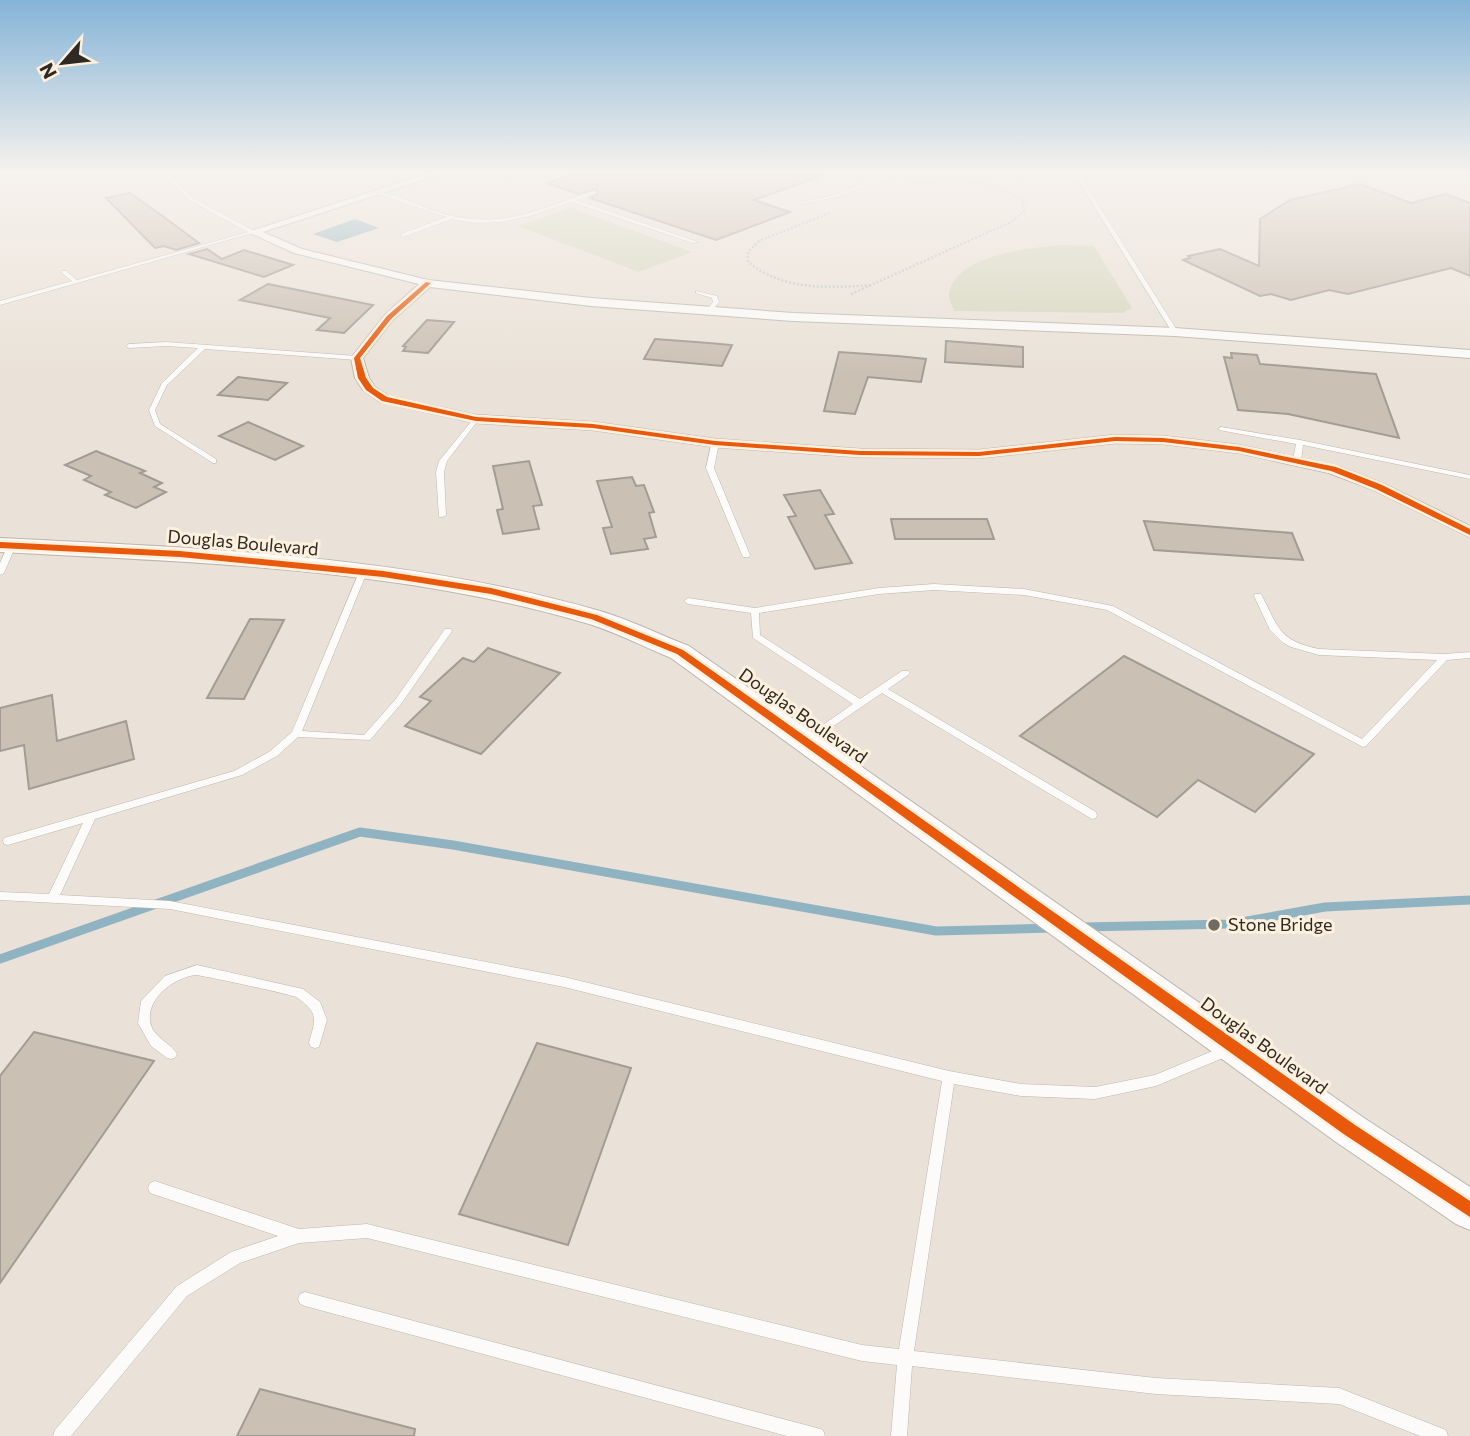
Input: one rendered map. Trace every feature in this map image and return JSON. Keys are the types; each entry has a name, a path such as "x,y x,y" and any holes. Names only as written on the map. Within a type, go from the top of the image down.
{"street":[{"path":"270,239 298,251 428,283 591,302 793,317 1175,332 1470,354"},
{"path":"428,283 411,296 366,344 357,358 362,378 370,390 384,399 476,419 593,426 715,443 927,455 979,454 1115,439 1163,440 1239,449 1333,469 1379,487 1470,532"},
{"name":"Douglas Boulevard","path":"6,545 180,554 363,572 491,591 594,617 680,652 807,740 1350,1130 1470,1210"}],"lane":[{"path":"0,303 228,239"},
{"path":"686,239 695,242"},
{"path":"1117,239 1175,332"},
{"path":"64,272 76,282"},
{"path":"698,292 715,297 716,302 710,310"},
{"path":"130,346 166,344 357,358"},
{"path":"203,346 164,384 152,410 158,425 213,461"},
{"path":"442,515 440,472 443,461 476,419"},
{"path":"1221,429 1300,442 1470,477"},
{"path":"1297,460 1300,442"},
{"path":"715,443 709,468 746,555"},
{"path":"0,573 6,545"},
{"path":"8,841 237,773 273,754 296,734 363,572"},
{"path":"688,601 755,611 879,591 934,587 1024,592 1110,608 1363,744 1444,657"},
{"path":"1258,596 1275,634 1299,648 1319,652 1444,657 1470,655"},
{"path":"755,611 756,636 859,703"},
{"path":"296,734 367,738 398,702 448,631"},
{"path":"807,740 905,673"},
{"path":"881,689 1092,815"},
{"path":"53,898 92,815"},
{"path":"0,897 170,905 564,982 949,1077 1021,1090 1095,1093 1156,1080 1236,1047"},
{"path":"171,1054 155,1042 144,1023 147,1001 169,979 197,970 299,993 316,1006 321,1020 315,1043"},
{"path":"899,1436 905,1358 949,1077"},
{"path":"155,1188 299,1236"},
{"path":"61,1436 182,1291 236,1257 299,1236 367,1231 862,1353 1156,1386 1339,1396 1440,1436"},
{"path":"305,1299 817,1436"}],"path":[{"path":"764,239 748,252 748,262 776,279 801,285 872,285"},
{"path":"851,294 973,239"}],"green space":[{"path":"552,239 656,239 692,252 639,272"},
{"path":"1059,245 1094,246 1132,308 1122,313 954,311 949,295 953,282 963,271 994,256"}],"building":[{"path":"146,239 193,239 199,243 176,250 164,246 155,248"},
{"path":"1260,239 1470,239 1470,276 1451,268 1348,294 1329,290 1291,300 1271,294 1260,296 1183,260 1190,258 1188,256 1220,249 1259,266"},
{"path":"207,249 222,259 244,250 293,265 264,277 189,254"},
{"path":"268,284 373,305 344,333 317,330 330,318 240,300"},
{"path":"427,320 454,322 428,353 403,351 406,347 403,346"},
{"path":"655,339 732,345 722,366 644,359"},
{"path":"946,341 1023,347 1023,367 945,362"},
{"path":"839,352 926,359 921,382 868,377 855,414 824,411"},
{"path":"1231,353 1257,355 1260,364 1376,374 1399,438 1288,414 1238,410 1224,357 1232,358"},
{"path":"238,377 287,383 268,400 218,395"},
{"path":"248,422 303,446 275,460 219,436"},
{"path":"96,451 145,471 140,473 162,483 154,487 166,492 136,508 105,495 111,492 84,480 91,476 65,465"},
{"path":"529,461 542,505 533,506 539,529 503,534 497,510 503,509 493,466"},
{"path":"632,477 636,486 644,485 654,512 649,513 656,537 644,539 648,549 611,554 603,528 612,527 597,481"},
{"path":"820,490 834,514 825,515 852,563 815,569 788,517 796,516 784,495"},
{"path":"891,519 987,519 994,539 895,539"},
{"path":"1144,521 1292,533 1303,560 1154,550"},
{"path":"250,619 284,620 244,699 207,698"},
{"path":"488,648 560,673 481,754 405,726 431,701 420,697 463,658 474,662"},
{"path":"1124,656 1314,754 1255,812 1198,780 1157,817 1020,736"},
{"path":"52,695 57,741 126,721 134,759 29,789 24,745 0,751 0,708"},
{"path":"34,1032 154,1061 0,1283 0,1076"},
{"path":"537,1043 631,1068 568,1245 459,1214"},
{"path":"260,1389 415,1429 414,1436 237,1436"}],"waterway":[{"path":"0,959 360,832 453,845 936,931 1052,928"},
{"path":"1083,927 1230,924 1325,907 1470,900"}],"cycle path":[{"path":"428,283 389,318 357,358 362,378 370,390 385,399 476,419 593,426 715,443 860,453 979,454 1115,439 1163,440 1239,449 1333,469 1379,487 1470,532"},
{"path":"0,545 180,554 383,574 491,591 594,617 680,652 1350,1130 1470,1210"}],"place":[{"name":"Stone Bridge","path":"1214,925"}]}
